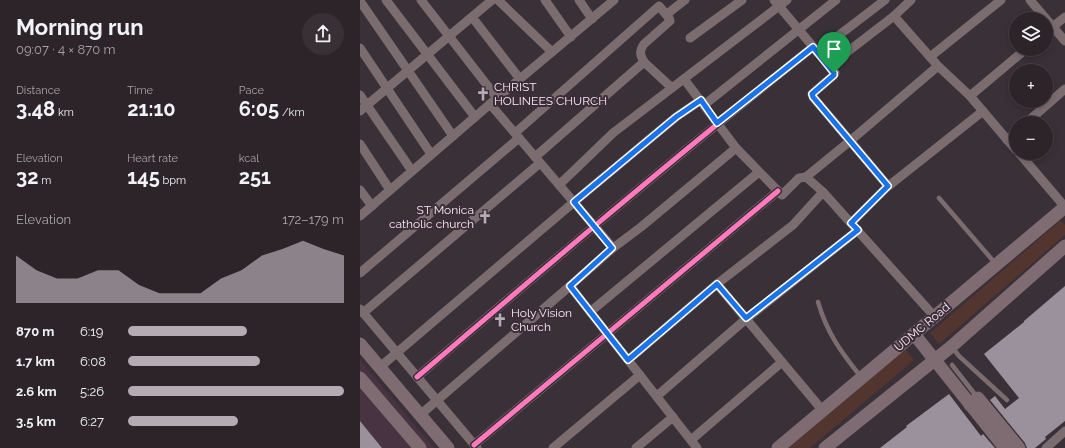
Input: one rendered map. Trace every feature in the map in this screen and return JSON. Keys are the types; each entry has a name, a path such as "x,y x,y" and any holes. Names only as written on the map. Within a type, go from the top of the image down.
{"main road":[{"name":"UDMC Road","path":"778,448 1065,207"},
{"path":"825,448 952,346 1065,246"},
{"path":"914,334 934,360 1019,448"},
{"path":"360,344 448,448"},
{"path":"360,378 420,448"},
{"path":"974,402 1006,448"}],"street":[{"path":"386,0 475,117"},
{"path":"421,0 449,36 517,136 612,248"},
{"path":"363,108 493,0 552,52"},
{"path":"545,0 571,37"},
{"path":"579,0 592,19"},
{"path":"360,216 614,0"},
{"path":"667,14 685,0"},
{"path":"690,38 742,0"},
{"path":"380,367 676,117 702,103 836,0"},
{"path":"417,377 593,226 717,123 815,49 885,0"},
{"path":"830,66 894,16 911,0"},
{"path":"930,57 1001,0"},
{"path":"1030,0 1038,12"},
{"path":"360,1 453,136"},
{"path":"559,185 613,133 684,79 780,2 799,29 830,66 834,73 834,75 812,94 813,97 888,186"},
{"path":"360,273 517,136 657,3 667,14 670,21 644,44 640,53 644,62 672,88"},
{"path":"894,16 938,66 970,96 1007,140"},
{"path":"472,17 520,79"},
{"path":"1053,27 1065,17"},
{"path":"1053,33 1065,41"},
{"path":"360,48 432,154"},
{"path":"970,96 1018,56"},
{"path":"644,62 537,160 362,311 476,446 607,333 778,191"},
{"path":"684,79 736,148 782,195 799,178 806,177 938,66"},
{"path":"1034,116 1065,89"},
{"path":"360,96 363,108 412,171"},
{"path":"851,223 888,186 983,111"},
{"path":"360,144 390,190"},
{"path":"420,415 612,248 640,227 736,148"},
{"path":"1025,160 1065,207"},
{"path":"590,312 759,172"},
{"path":"806,177 823,192 858,230 934,316"},
{"path":"360,190 372,206"},
{"path":"628,360 717,284 793,225 823,192"},
{"path":"657,396 746,318 858,230"},
{"path":"717,284 822,410"},
{"path":"570,286 697,448"},
{"path":"691,440 782,362"},
{"path":"553,448 640,375"},
{"path":"636,448 673,417"},
{"path":"1046,448 1065,432"}],"lane":[{"path":"938,198 996,265"},
{"path":"818,302 823,320 829,332 862,379"},
{"path":"952,346 959,356 1007,400"},
{"path":"952,365 974,402"}],"shaded area":[{"path":"1061,220 1065,225 1065,235 939,344 930,333"},
{"path":"904,348 914,360 810,448 785,448"},
{"path":"360,360 434,448 360,448"}],"building":[{"path":"1065,286 1065,421 1045,437 1046,439 1035,448 1027,448 1025,443 990,400 995,396 1005,409 1019,398 984,354 1024,322"},
{"path":"949,394 981,436 983,434 995,448 880,448 907,427 906,426"},
{"path":"360,421 382,448 360,448"}],"cycle path":[{"path":"417,377 663,169 813,47"},
{"path":"474,445 778,191"}],"place":[{"name":"CHRIST HOLINEES CHURCH","path":"483,94"},
{"name":"ST Monica catholic church","path":"485,217"},
{"name":"Holy Vision Church","path":"500,320"}],"route":[{"path":"813,47 830,66 834,73 834,75 812,94 813,97 888,186 851,223 858,230 746,318 717,284 628,360 570,286 612,248 574,202 676,117 701,100 717,123 813,47"}]}
